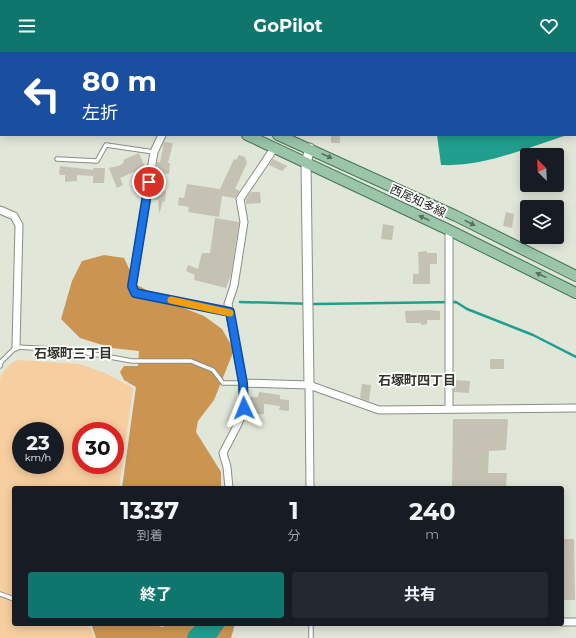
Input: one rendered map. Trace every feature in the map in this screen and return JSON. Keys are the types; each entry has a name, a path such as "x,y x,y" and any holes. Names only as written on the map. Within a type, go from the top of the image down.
{"main road":[{"name":"西尾知多線","path":"249,136 449,230 576,293"},
{"name":"西尾知多線","path":"280,136 310,148 456,216 576,276"}],"street":[{"path":"162,136 154,152 132,286 135,293 230,312"},
{"path":"229,486 227,467 223,453 238,424 244,408 243,383 228,304 234,286 244,222 240,199 275,147"},
{"path":"310,148 306,163 310,385 310,486"},
{"path":"0,210 14,216 19,225 16,347"},
{"path":"449,230 449,409"},
{"path":"243,383 310,385 379,410 576,408"},
{"path":"564,622 576,622"}],"lane":[{"path":"57,159 97,161 106,145 154,152"},
{"path":"0,366 1,362 16,347 71,350 132,361 191,361 212,370 224,383 243,383"},
{"path":"0,594 12,598"},
{"path":"311,626 311,638"}],"shaded area":[{"path":"104,255 124,258 137,285 174,304 204,316 222,329 234,350 214,400 198,421 196,432 221,472 221,486 122,486 136,387 124,380 120,372 124,366 138,366 139,351 112,348 80,338 61,319 72,281 82,261"},
{"path":"18,360 80,364 105,373 133,388 124,452 124,422 72,422 72,474 121,474 119,486 12,486 12,626 88,626 91,628 94,638 0,638 0,379 7,367"},
{"path":"92,626 234,626 231,638 96,638"}],"water":[{"path":"437,136 564,136 528,148 520,148 520,151 503,156 457,165 441,165"},
{"path":"195,626 225,626 216,638 187,638 189,632"}],"building":[{"path":"331,136 340,136 340,143 331,143"},
{"path":"164,142 173,143 168,163 170,163 169,174 156,173 157,162 160,162"},
{"path":"139,153 145,167 120,178 123,185 117,188 109,168 121,165 124,162 123,160"},
{"path":"239,155 245,157 247,163 235,189 239,190 239,192 235,198 222,196 219,217 188,212 189,207 178,205 179,197 184,198 187,184 220,189 234,159 236,160"},
{"path":"273,159 287,166 282,171 269,165"},
{"path":"60,166 93,170 93,168 105,168 104,183 93,183 93,176 77,175 77,181 65,182 65,175 60,175 59,173"},
{"path":"153,186 155,189 166,191 165,202 163,201 159,214 158,200 151,199"},
{"path":"251,192 260,192 261,203 246,204 246,199"},
{"path":"506,212 514,214 512,228 503,226"},
{"path":"215,218 239,222 231,275 226,288 194,280 195,275 186,271 188,265 198,269 202,253 210,253"},
{"path":"383,224 394,226 392,240 381,239"},
{"path":"427,251 427,253 437,253 437,264 430,264 430,284 413,284 413,274 419,274 418,252"},
{"path":"405,311 440,311 440,320 427,320 427,324 421,325 421,323 406,323"},
{"path":"490,359 504,359 504,369 490,369"},
{"path":"454,380 470,381 469,393 454,392"},
{"path":"362,384 371,385 369,401 360,398"},
{"path":"259,392 280,395 280,399 289,400 289,411 279,410 280,406 264,404 264,414 247,414 249,408 249,397 258,397"},
{"path":"453,419 508,419 506,450 489,451 488,473 507,473 506,486 452,486"},
{"path":"564,539 574,539 575,600 564,600"}],"waterway":[{"path":"240,302 315,304 456,302 467,309 533,335 576,357"}],"slow traffic":[{"path":"171,300 230,313"}],"district":[{"name":"石塚町三丁目","path":"73,353"},
{"name":"石塚町四丁目","path":"417,380"}],"route":[{"path":"149,182 132,286 135,293 230,312 243,383 244,408"}]}
